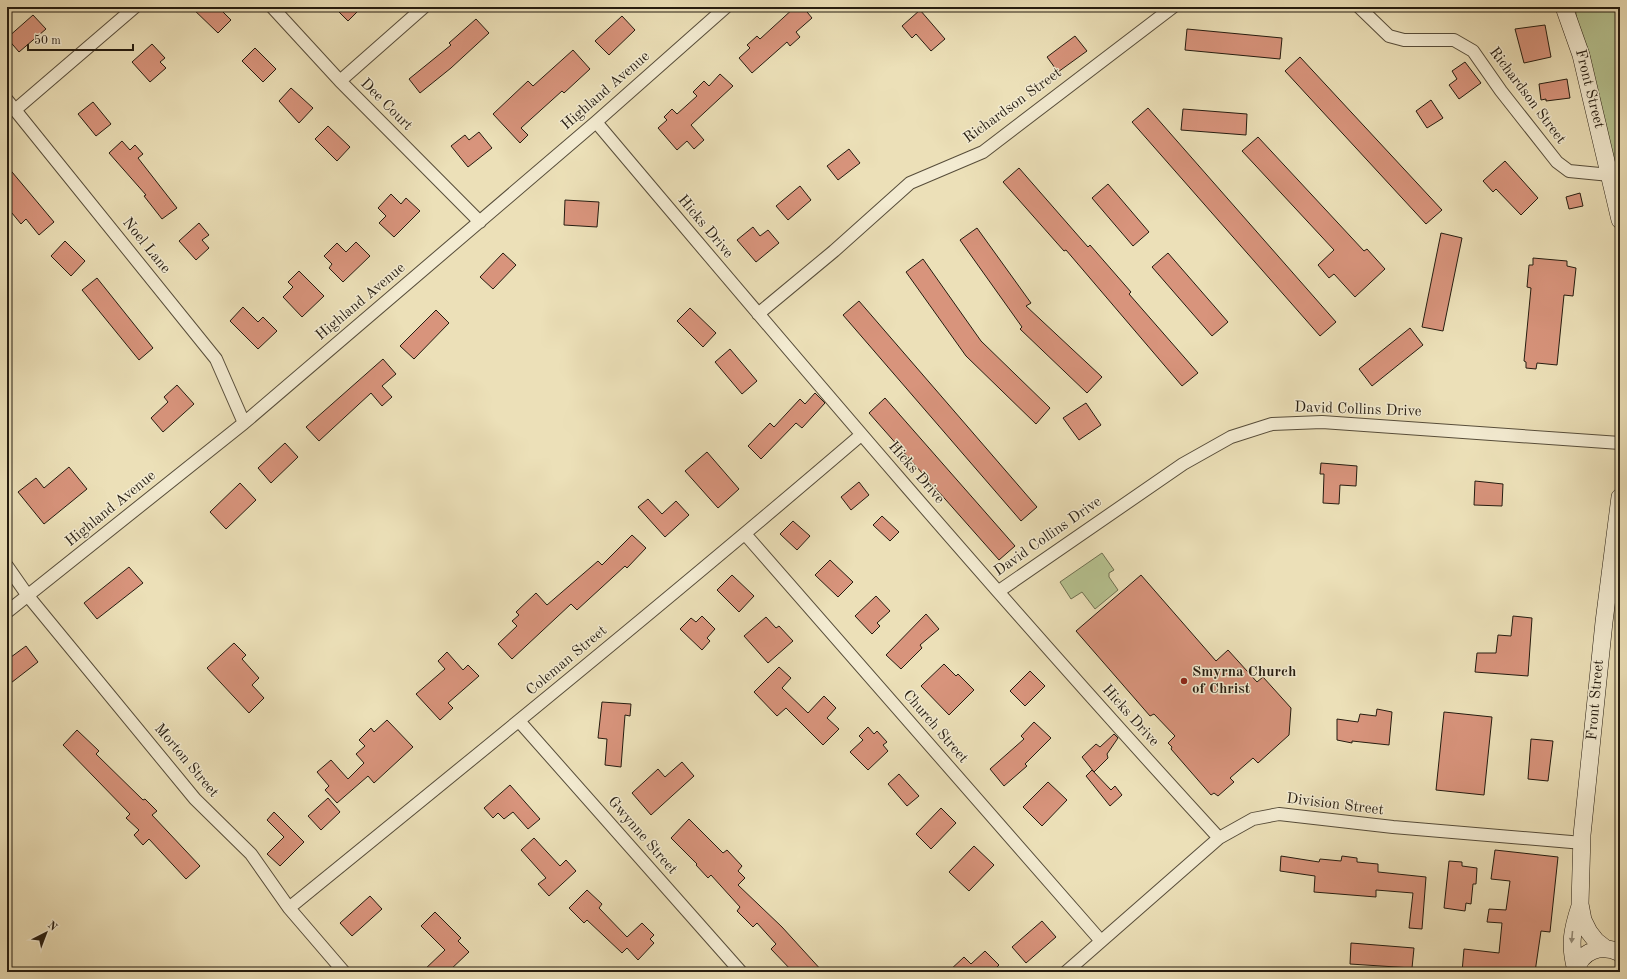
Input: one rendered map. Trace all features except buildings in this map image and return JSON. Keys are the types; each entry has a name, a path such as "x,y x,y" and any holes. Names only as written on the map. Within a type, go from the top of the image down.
{"street":[{"path":"11,105 135,7"},
{"name":"Dee Court","path":"272,7 340,81 480,222"},
{"path":"340,81 424,7"},
{"name":"Highland Avenue","path":"7,612 244,423 596,122 726,7"},
{"name":"Richardson Street","path":"758,314 834,251 910,183 983,152 1173,7"},
{"name":"Richardson Street","path":"1359,7 1389,36 1404,40 1454,40 1473,51 1501,91 1557,162 1569,171 1610,176"},
{"name":"Front Street","path":"1564,7 1581,55 1620,220"},
{"name":"Noel Lane","path":"11,105 216,359 244,423"},
{"name":"Hicks Drive","path":"596,122 861,435 999,591 1102,711 1219,838"},
{"name":"David Collins Drive","path":"999,591 1183,464 1231,437 1272,424 1322,422 1620,443"},
{"name":"Coleman Street","path":"289,908 519,721 745,534 861,435"},
{"name":"Front Street","path":"1612,950 1589,932 1583,920 1580,904 1583,843 1582,835 1604,622 1620,497"},
{"name":"Church Street","path":"745,534 1101,941"},
{"name":"Morton Street","path":"7,566 28,596 195,799 251,854 289,908 344,972"},
{"name":"Gwynne Street","path":"519,721 741,972"},
{"name":"Division Street","path":"1066,972 1219,838 1253,819 1279,814 1393,827 1583,843"},
{"name":"Front Street","path":"1576,971 1571,952 1573,926 1580,904"},
{"name":"Front Street","path":"1576,971 1579,963 1590,952 1612,950"}],"green space":[{"path":"1575,7 1620,7 1620,186 1577,20"},
{"path":"1102,553 1114,570 1109,573 1109,577 1118,590 1095,609 1082,592 1071,599 1060,582"}],"place":[{"name":"Smyrna Church of Christ","path":"1184,681"}]}
